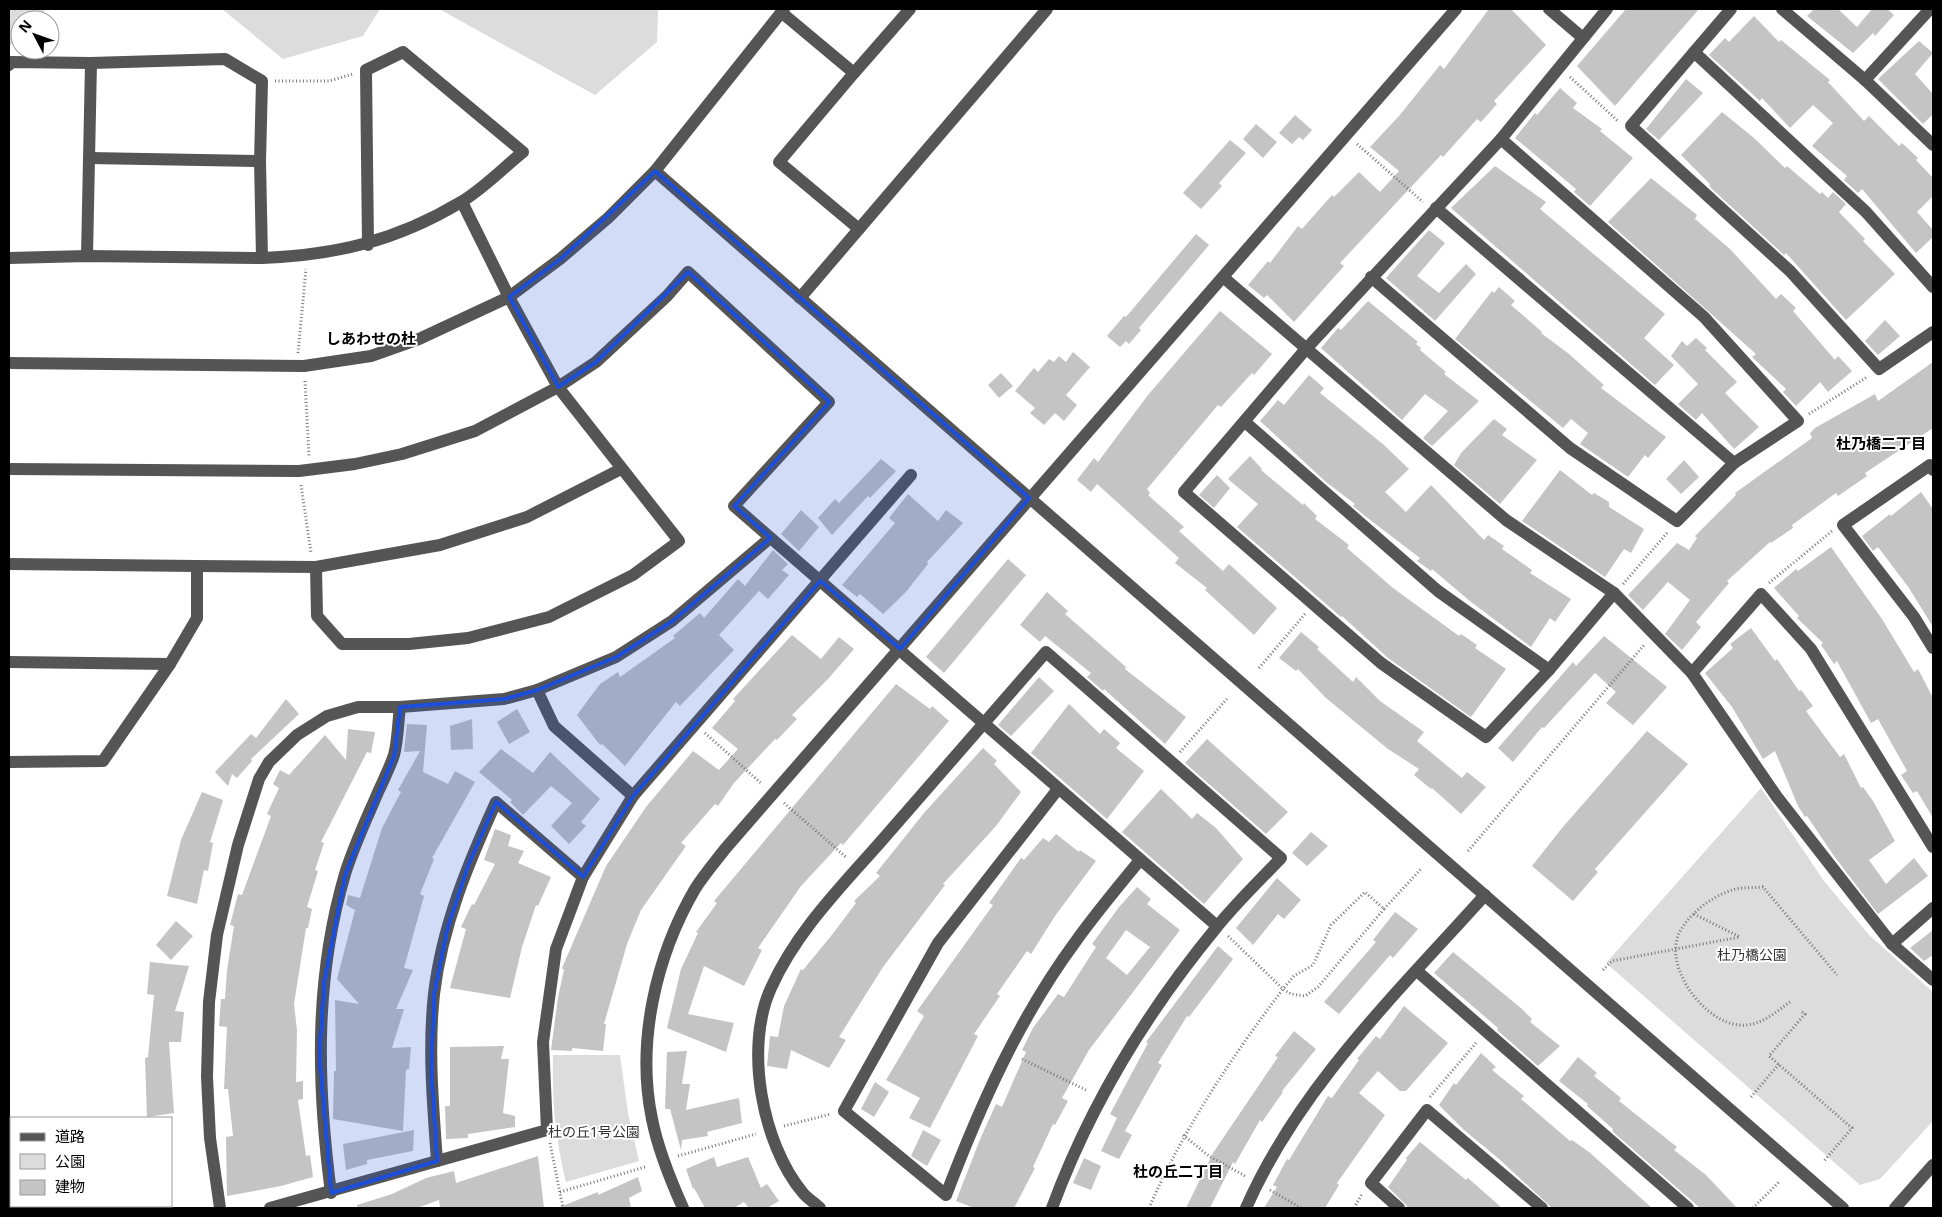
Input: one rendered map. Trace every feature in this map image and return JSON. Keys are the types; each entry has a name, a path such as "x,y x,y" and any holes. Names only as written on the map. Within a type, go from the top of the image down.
{"street":[{"path":"859,229 779,162 910,9"},
{"path":"800,298 1047,9"},
{"path":"683,1208 663,1162 651,1118 646,1068 648,1029 658,975 673,932 696,888 725,849 1456,9"},
{"path":"1549,9 1583,38"},
{"path":"1608,9 1501,138 1371,276 1184,492 1381,663 1486,737 1549,670 1614,594"},
{"path":"1731,9 1631,126 1790,271 1879,370 1933,332"},
{"path":"1782,9 1864,80 1933,145"},
{"path":"1864,80 1930,9"},
{"path":"9,363 301,366 371,356 411,342 508,297 560,259 608,218 654,171 782,10 854,73"},
{"path":"9,258 87,256 262,258 307,256 368,245 418,225 462,202 523,152 403,52 366,70 368,245"},
{"path":"1694,52 1866,212 1933,286"},
{"path":"9,65 11,62 91,63 225,59 262,81 260,161 262,258"},
{"path":"87,256 91,63"},
{"path":"1371,276 1570,448 1677,521 1734,463 1798,421 1704,317 1501,138"},
{"path":"89,158 260,161"},
{"path":"654,171 1843,1208"},
{"path":"314,567 317,616 342,644 409,644 468,638 549,617 633,575 679,541 558,387 508,297 462,202"},
{"path":"1434,209 1734,463"},
{"path":"9,469 304,471 355,464 402,454 475,431 558,387 596,362 667,296 688,272 829,402 734,506 900,649 983,725 1217,926"},
{"path":"1223,277 1305,350 1506,520 1614,594 1692,673 1777,797 1892,944 1933,980"},
{"path":"1245,422 1438,591 1549,670"},
{"path":"1933,470 1930,465 1843,525 1914,617 1933,648"},
{"path":"9,564 314,567 440,545 527,517 621,469"},
{"path":"270,1208 331,1193 547,1130 543,1042 554,959 556,949 584,877 634,796 911,475"},
{"path":"220,1208 209,1129 207,1077 209,1002 217,935 238,845 259,779 269,762 281,748 297,735 327,716 358,707 504,699 538,690 616,657 672,621 770,538"},
{"path":"9,762 103,761 170,664 197,618 197,566"},
{"path":"1692,673 1762,594 1811,649 1933,847"},
{"path":"820,1208 803,1193 784,1164 770,1130 762,1097 758,1056 760,1026 770,990 803,931 1046,652 1281,858 1217,926 1150,1014 1121,1060 1101,1098 1066,1170 1052,1208"},
{"path":"9,662 170,664"},
{"path":"538,690 554,726 634,796"},
{"path":"331,1193 322,1126 319,1055 324,981 335,917 346,874 359,836 394,755 400,706"},
{"path":"1058,789 938,943 844,1111 946,1195 977,1115 1008,1053 1075,941 1140,860"},
{"path":"437,1161 431,1069 434,993 446,929 468,865 496,802 584,877"},
{"path":"1246,1208 1257,1183 1289,1129 1327,1074 1485,895"},
{"path":"1892,944 1933,908"},
{"path":"1417,971 1688,1208"},
{"path":"1399,1208 1371,1183 1427,1110 1542,1208"},
{"path":"1895,1208 1933,1165"}],"path":[{"path":"1558,68 1622,124 1631,126"},
{"path":"262,81 329,81 366,70"},
{"path":"1357,144 1434,209"},
{"path":"307,256 301,366 304,471 314,567"},
{"path":"1798,421 1879,370"},
{"path":"1614,594 1677,521"},
{"path":"1762,594 1765,587 1829,533 1843,525"},
{"path":"1259,668 1314,604"},
{"path":"1468,851 1654,634"},
{"path":"1171,762 1227,699"},
{"path":"696,724 763,785"},
{"path":"781,801 858,868"},
{"path":"1217,926 1284,989 1291,994 1305,996 1318,987 1384,909 1421,869"},
{"path":"1790,1002 1757,1024 1744,1026 1728,1023 1713,1015 1692,994 1677,960 1676,949 1679,934 1694,914 1732,890 1763,887 1837,975"},
{"path":"1149,1208 1183,1135 1241,1044 1294,976 1313,964 1331,926 1365,892 1384,909"},
{"path":"1603,970 1612,961 1740,937 1694,914"},
{"path":"1802,1012 1805,1014 1770,1056 1852,1128 1824,1161"},
{"path":"1427,1110 1430,1097 1486,1031"},
{"path":"1008,1053 1101,1098"},
{"path":"1751,1098 1779,1064"},
{"path":"547,1130 564,1208"},
{"path":"1183,1135 1209,1156 1301,1208"},
{"path":"560,1192 645,1167"},
{"path":"1754,1208 1780,1181"}],"highlighted area":[{"path":"655,171 1029,498 900,649 820,581 633,796 583,877 496,802 468,865 447,929 434,993 431,1069 437,1161 331,1193 319,1055 324,981 345,874 394,755 400,707 504,699 537,690 616,657 672,621 770,538 734,506 829,402 688,272 596,362 558,387 509,297 560,259"}],"green space":[{"path":"9,9 46,9 10,10 9,47"},
{"path":"222,9 380,9 363,36 283,59"},
{"path":"439,9 658,9 657,42 595,95"},
{"name":"杜乃橋公園","path":"1761,788 1824,881 1869,935 1933,992 1933,1121 1880,1179 1860,1185 1606,963"},
{"name":"杜の丘1号公園","path":"553,1055 620,1055 628,1113 639,1161 566,1182 555,1118"}],"building":[{"path":"1489,9 1511,9 1546,45 1494,101 1497,104 1481,122 1477,119 1443,157 1441,155 1340,263 1344,266 1294,322 1267,295 1264,298 1248,285 1268,261 1270,263 1298,226 1302,229 1332,195 1334,197 1359,172 1380,192 1399,171 1370,147 1399,116 1440,65 1444,69"},
{"path":"1626,9 1699,9 1615,106 1577,66"},
{"path":"1814,9 1838,9 1857,27 1872,9 1887,9 1894,15 1875,36 1873,33 1853,53 1807,16"},
{"path":"1754,16 1779,42 1781,40 1830,80 1828,82 1864,121 1869,116 1899,146 1902,143 1918,158 1916,160 1933,178 1933,196 1917,212 1933,230 1933,237 1916,253 1862,189 1858,193 1844,180 1847,176 1812,146 1833,123 1813,105 1790,128 1762,98 1760,101 1709,55 1725,38 1729,42"},
{"path":"1919,41 1933,53 1915,74 1933,94 1933,114 1923,124 1878,79"},
{"path":"1686,79 1703,93 1659,140 1646,129"},
{"path":"1560,88 1577,103 1573,108 1602,129 1600,131 1633,158 1590,206 1574,192 1576,189 1515,138 1535,113 1537,115"},
{"path":"1722,112 1754,138 1785,168 1787,166 1820,194 1822,192 1828,198 1833,192 1846,204 1839,212 1865,239 1863,241 1895,274 1846,320 1786,253 1784,255 1712,189 1710,184 1681,155"},
{"path":"1295,115 1312,130 1303,140 1299,137 1292,144 1279,133"},
{"path":"1256,124 1277,142 1263,158 1243,139"},
{"path":"1230,140 1246,153 1219,183 1222,186 1201,209 1183,193"},
{"path":"1495,166 1546,202 1540,209 1665,314 1644,338 1674,365 1655,385 1451,208"},
{"path":"1651,178 1697,215 1695,219 1730,249 1776,299 1781,294 1796,308 1793,311 1835,360 1838,356 1852,371 1828,392 1820,382 1796,406 1783,392 1786,389 1752,357 1756,354 1608,222"},
{"path":"1429,230 1445,243 1417,276 1439,293 1466,264 1476,274 1435,321 1386,278"},
{"path":"1196,234 1209,245 1139,328 1141,330 1129,344 1126,341 1120,347 1107,336 1124,316 1126,317"},
{"path":"1499,287 1515,301 1511,305 1541,333 1569,354 1604,385 1601,388 1666,437 1648,458 1645,455 1628,477 1580,444 1588,433 1571,419 1563,428 1455,339 1492,291 1494,293"},
{"path":"1368,301 1418,342 1416,344 1421,348 1420,350 1446,372 1444,374 1479,401 1432,446 1423,438 1448,411 1425,394 1402,420 1321,348 1338,328 1341,330"},
{"path":"1220,311 1272,354 1254,375 1252,373 1221,407 1218,405 1147,489 1150,493 1148,495 1184,527 1179,531 1223,571 1229,564 1277,608 1254,635 1205,590 1207,588 1175,563 1179,558 1097,484 1091,492 1077,480 1094,458 1098,462 1148,395"},
{"path":"1885,320 1900,336 1878,355 1865,341"},
{"path":"1696,338 1707,348 1705,350 1737,382 1725,393 1759,427 1734,449 1702,413 1696,420 1678,404 1698,384 1671,356 1682,341 1687,346"},
{"path":"1073,352 1090,367 1066,395 1077,405 1064,421 1055,413 1044,425 1030,413 1035,408 1015,391 1034,368 1038,372 1049,359 1054,362 1059,356 1066,362"},
{"path":"1933,362 1933,428 1865,473 1867,476 1838,496 1836,493 1792,525 1793,528 1770,542 1727,581 1729,583 1696,622 1701,627 1682,650 1665,634 1690,600 1668,582 1643,610 1628,595 1677,543 1689,550 1697,538 1695,536 1736,495 1735,493 1812,438 1810,433 1815,428 1875,394 1878,401"},
{"path":"1001,373 1013,386 999,398 988,385"},
{"path":"1309,375 1324,388 1320,393 1384,445 1409,469 1385,492 1406,512 1431,485 1484,540 1488,535 1504,546 1502,549 1532,570 1530,573 1571,599 1555,622 1550,618 1531,647 1471,602 1432,569 1431,571 1417,561 1420,558 1353,506 1355,504 1326,482 1260,421 1278,400 1284,405"},
{"path":"1494,419 1507,429 1502,435 1537,460 1500,504 1454,465 1461,453"},
{"path":"1250,456 1261,470 1303,505 1304,503 1317,516 1315,519 1349,545 1347,548 1393,588 1459,636 1461,634 1477,645 1475,648 1506,669 1471,717 1388,658 1342,616 1237,527 1258,504 1228,479"},
{"path":"881,459 896,471 870,498 868,496 832,535 818,518 835,499 839,503"},
{"path":"1684,460 1699,477 1681,494 1666,479"},
{"path":"1560,470 1592,495 1594,493 1609,502 1609,507 1644,529 1631,553 1624,549 1605,577 1522,521"},
{"path":"1217,475 1230,488 1214,508 1199,495"},
{"path":"1921,492 1933,509 1933,627 1909,588 1878,547 1873,551 1862,536"},
{"path":"908,494 938,521 946,510 963,523 927,562 928,564 905,593 883,614 860,594 857,597 842,585 895,523 889,518"},
{"path":"801,510 819,527 799,551 781,534"},
{"path":"1831,547 1882,619 1914,672 1918,669 1933,698 1933,818 1917,791 1913,793 1901,775 1907,771 1878,719 1871,723 1837,661 1834,664 1821,645 1823,643 1797,618 1799,616 1774,588 1796,569 1798,571"},
{"path":"773,550 788,564 782,570 789,575 768,599 759,591 719,635 734,650 680,706 676,702 625,766 602,744 600,745 577,715 600,684 618,672 620,677 675,638 673,636 700,613 704,618 738,579 745,586"},
{"path":"1008,559 1026,575 944,673 926,657"},
{"path":"1047,592 1068,611 1065,614 1126,667 1125,669 1186,717 1165,744 1104,689 1103,691 1087,677 1091,673 1045,636 1040,642 1020,625"},
{"path":"1751,628 1775,661 1777,659 1799,691 1801,690 1813,706 1806,711 1840,757 1844,754 1861,788 1863,787 1873,801 1895,841 1869,860 1886,884 1914,858 1928,876 1878,914 1798,806 1775,751 1763,759 1732,707 1705,673 1733,648 1730,644"},
{"path":"1301,632 1319,647 1317,649 1353,682 1356,677 1380,701 1424,732 1417,741 1462,778 1467,772 1486,787 1461,814 1414,775 1419,769 1388,749 1326,698 1298,669 1296,671 1279,658"},
{"path":"792,635 821,659 839,637 854,649 828,679 792,715 797,719 777,740 775,739 734,783 718,806 715,804 681,843 686,846 641,910 627,944 604,1024 606,1024 603,1051 572,1048 572,1051 551,1050 558,997 564,970 562,968 606,866 646,807 693,751 719,770 738,749 712,728 735,701 733,699"},
{"path":"1604,636 1667,687 1633,725 1606,703 1616,692 1595,673 1544,728 1542,727 1513,762 1498,748 1573,662 1576,666"},
{"path":"1039,677 1054,691 1011,736 998,725"},
{"path":"896,684 930,709 932,706 949,721 843,845 841,843 801,886 758,948 762,950 744,986 704,966 688,1014 734,1023 726,1052 667,1028 681,969 698,933 696,932 717,903 714,901"},
{"path":"286,699 299,714 251,759 252,761 237,778 232,774 228,786 215,772 251,734 256,738"},
{"path":"1069,704 1100,734 1104,729 1120,743 1116,748 1144,771 1107,819 1031,753"},
{"path":"517,709 530,732 509,744 497,722"},
{"path":"472,719 473,749 451,750 450,726"},
{"path":"407,724 427,725 423,772 448,784 455,771 475,782 432,858 434,859 420,894 424,896 404,968 413,970 396,1009 404,1009 392,1048 411,1047 409,1069 406,1070 403,1131 333,1119 334,1071 336,1071 335,1000 359,1004 337,979 355,910 346,905 348,895 360,898 382,828 401,792 398,790 420,751 404,752"},
{"path":"348,729 375,732 371,753 367,752 321,842 324,843 315,870 318,871 307,907 312,909 308,928 306,928 294,1004 297,1030 296,1082 303,1081 303,1099 298,1100 306,1156 310,1155 313,1177 281,1186 227,1196 226,1137 233,1136 228,1089 224,1089 227,1027 219,1026 221,999 225,999 227,970 234,926 230,925 238,894 242,895 271,816 267,814 279,788 273,784 280,770 289,775 325,735 346,760"},
{"path":"1647,731 1688,764 1595,869 1598,872 1573,901 1532,866 1562,828"},
{"path":"1207,739 1288,812 1266,834 1185,763"},
{"path":"983,748 997,761 994,764 1021,792 996,826 943,884 945,885 883,967 839,1037 846,1040 829,1068 791,1050 787,1069 767,1066 770,1036 778,1037 784,1006 801,969 803,970 831,936 856,903 854,901 880,876 876,873 924,813"},
{"path":"501,749 533,773 550,752 600,799 581,822 586,826 569,844 551,826 572,803 551,786 523,815 510,802 512,800 479,772"},
{"path":"1161,789 1192,819 1197,813 1216,828 1243,859 1204,904 1122,832"},
{"path":"202,792 223,800 210,842 213,843 208,871 204,870 197,904 167,896 181,840"},
{"path":"495,829 511,835 508,846 524,851 518,863 551,877 538,906 536,905 522,947 510,998 450,988 466,929 461,927 495,864 484,860"},
{"path":"1311,832 1328,846 1307,866 1292,853"},
{"path":"1056,834 1079,852 1080,850 1096,861 1055,916 1031,954 1027,951 997,994 1000,996 974,1034 978,1036 930,1128 909,1118 920,1098 886,1080 924,1016 917,1011 993,905 989,903 1021,858 1024,860 1043,838 1049,842"},
{"path":"1277,878 1301,900 1284,919 1278,914 1253,945 1236,928"},
{"path":"1137,887 1151,899 1147,904 1180,930 1089,1050 1062,1098 1068,1101 1055,1125 1053,1124 1033,1167 1035,1168 1014,1208 974,1208 956,1201 996,1104 1002,1107 1026,1052 1022,1050 1033,1028 1058,994 1064,997 1096,947 1092,944 1119,907","holes":["1126,930 1150,947 1127,975 1106,958"]},
{"path":"1395,912 1418,929 1393,958 1390,955 1339,1014 1324,1002 1376,942 1373,940"},
{"path":"176,921 193,936 171,960 156,945"},
{"path":"1933,930 1933,955 1924,961 1910,948"},
{"path":"1218,946 1233,959 1189,1017 1187,1016 1158,1063 1162,1065 1125,1131 1132,1135 1119,1159 1101,1151 1117,1118 1110,1114 1148,1043 1146,1042"},
{"path":"1453,952 1522,1009 1532,1019 1530,1022 1560,1046 1538,1066 1497,1030 1498,1028 1434,973"},
{"path":"150,962 189,966 175,1011 184,1012 181,1042 169,1042 174,1113 147,1117 145,1058 148,1057 154,995 147,994"},
{"path":"1404,1006 1448,1043 1406,1091 1400,1091 1378,1071 1359,1093 1385,1115 1337,1183 1339,1185 1325,1208 1264,1208 1277,1187 1273,1185 1287,1159 1289,1160 1328,1096 1332,1098 1359,1060 1357,1059 1376,1036 1380,1039"},
{"path":"1294,1031 1316,1049 1282,1091 1262,1122 1260,1120 1235,1164 1233,1162 1210,1208 1186,1208 1213,1153 1278,1057 1275,1056"},
{"path":"504,1046 501,1059 509,1059 503,1113 515,1116 515,1127 468,1134 468,1138 446,1139 445,1106 450,1106 450,1047"},
{"path":"687,1051 682,1084 690,1084 686,1110 739,1098 742,1123 707,1132 708,1136 682,1140 681,1150 670,1109 665,1109 667,1052"},
{"path":"1481,1053 1496,1067 1492,1070 1524,1096 1521,1099 1570,1141 1572,1140 1589,1152 1652,1208 1552,1208 1499,1159 1464,1130 1439,1105 1454,1083 1456,1085"},
{"path":"1578,1057 1597,1073 1594,1076 1621,1098 1619,1101 1677,1147 1674,1150 1706,1175 1737,1208 1700,1208 1612,1131 1613,1129 1587,1106 1588,1104 1559,1081"},
{"path":"875,1082 889,1092 874,1117 861,1109"},
{"path":"414,1130 413,1151 367,1160 367,1164 346,1170 343,1144"},
{"path":"923,1130 941,1140 927,1166 911,1156"},
{"path":"1420,1142 1466,1180 1468,1178 1502,1208 1409,1208 1388,1187 1407,1160 1406,1158"},
{"path":"538,1156 544,1208 440,1208 439,1200 417,1208 357,1208 357,1205 392,1194 426,1178 454,1171 456,1183"},
{"path":"714,1157 717,1167 748,1157 761,1188 767,1184 779,1201 767,1208 749,1208 744,1202 734,1208 705,1208 693,1189 686,1169"},
{"path":"1084,1158 1101,1166 1091,1190 1073,1183"},
{"path":"638,1177 642,1191 629,1198 631,1208 557,1208 598,1192 598,1195"}],"district":[{"name":"しあわせの杜","path":"371,339"},
{"name":"杜乃橋二丁目","path":"1881,444"},
{"name":"杜の丘二丁目","path":"1178,1172"}]}
